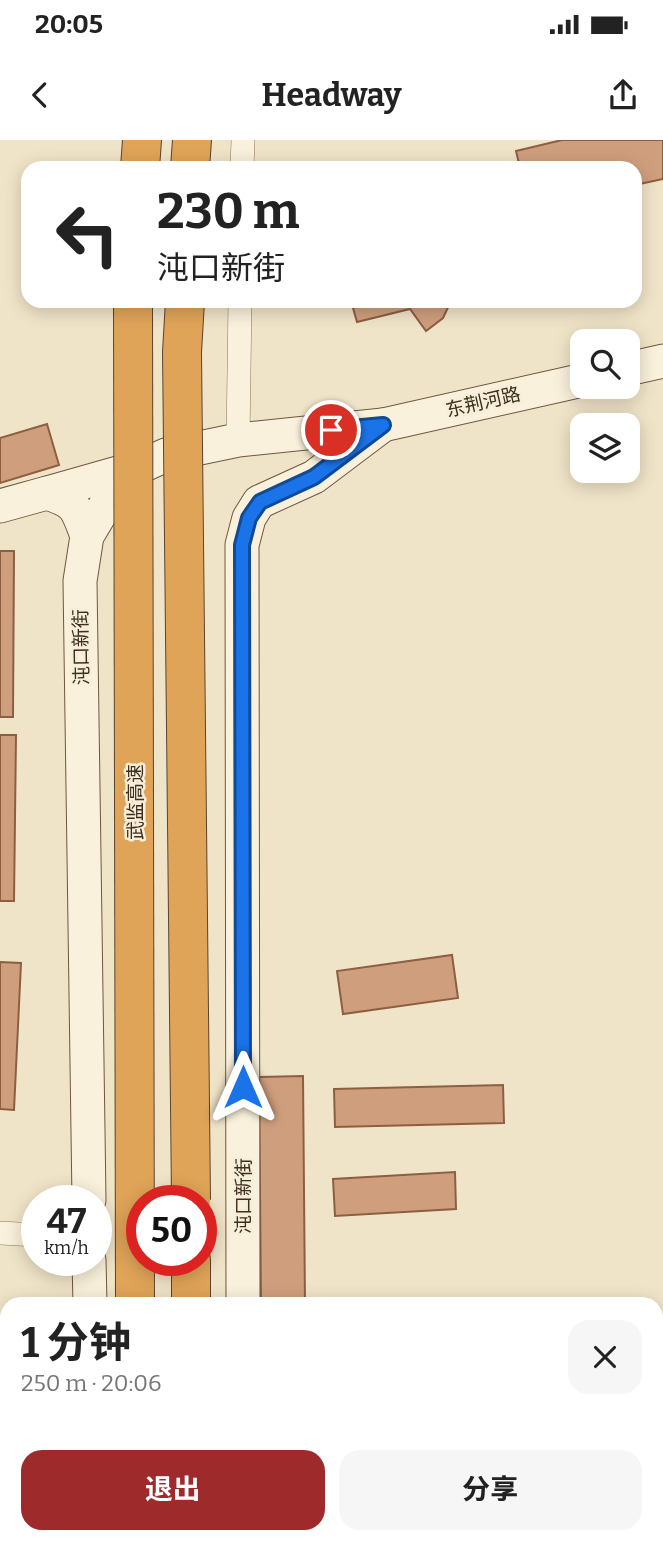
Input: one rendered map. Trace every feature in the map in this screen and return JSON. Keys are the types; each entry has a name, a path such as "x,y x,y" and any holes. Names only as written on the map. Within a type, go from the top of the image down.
{"highway":[{"path":"140,161 142,140"},
{"path":"190,161 191,140"},
{"name":"武监高速","path":"133,308 135,1297"},
{"path":"185,308 182,352 191,1185"},
{"path":"191,1276 191,1297"}],"main road":[{"path":"640,366 663,361"},
{"name":"东荆河路","path":"383,425 570,383"},
{"name":"沌口新街","path":"89,1185 80,580 87,536 115,489 144,465 166,455 238,440 383,425"},
{"name":"沌口新街","path":"243,1297 242,545 249,518 260,502 314,477 383,425"},
{"path":"0,506 144,465"},
{"path":"47,493 68,500 77,509 87,536"},
{"path":"89,1276 90,1297"}],"street":[{"path":"243,140 243,161"},
{"path":"238,440 240,308"},
{"path":"0,1233 21,1234"}],"building":[{"path":"562,140 663,140 663,179 642,184 642,161 518,161 516,151"},
{"path":"353,308 448,308 443,318 426,331 410,309 357,322"},
{"path":"47,424 59,465 0,483 0,438"},
{"path":"0,551 14,551 13,717 0,717"},
{"path":"0,735 16,735 14,901 0,901"},
{"path":"452,955 458,998 343,1014 337,971"},
{"path":"0,962 21,963 14,1110 0,1109"},
{"path":"303,1076 305,1297 261,1297 259,1077"},
{"path":"503,1085 504,1123 335,1127 334,1089"},
{"path":"455,1172 456,1209 335,1216 333,1179"}],"route":[{"path":"243,1087 242,545 249,518 260,502 314,477 383,425 331,430"}]}
